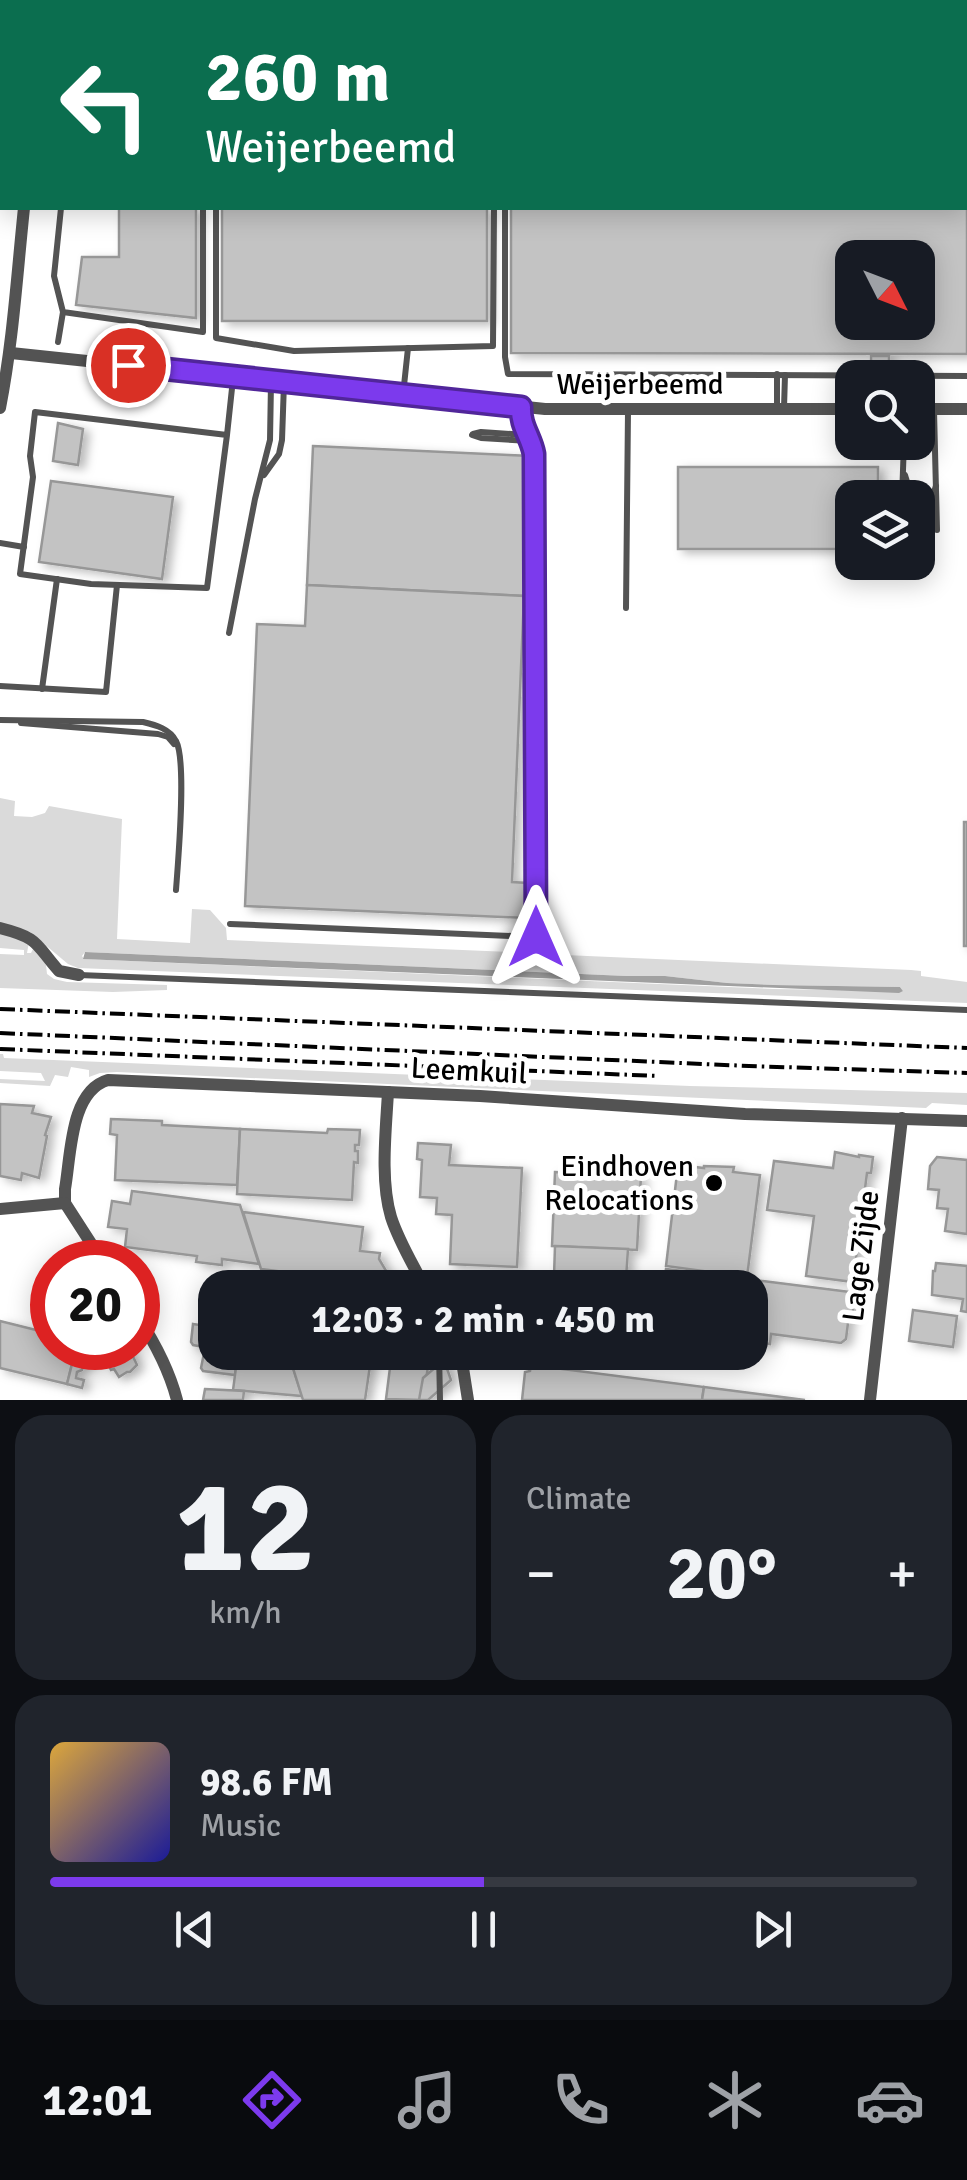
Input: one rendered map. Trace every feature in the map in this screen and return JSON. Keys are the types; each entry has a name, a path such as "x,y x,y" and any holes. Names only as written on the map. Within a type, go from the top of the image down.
{"street":[{"path":"0,408 10,353 6,324 24,210"},
{"name":"Weijerbeemd","path":"10,353 521,407 835,409"},
{"path":"935,409 967,409"},
{"path":"0,928 37,943 59,972 80,975"},
{"name":"Leemkuil","path":"64,1203 82,1101 96,1083 121,1080 745,1114 967,1121"},
{"path":"388,1092 388,1202 416,1270"},
{"name":"Lage Zijde","path":"870,1400 902,1118"},
{"path":"0,1210 64,1203 88,1240"},
{"path":"160,1354 177,1400"},
{"path":"463,1370 468,1400"}],"lane":[{"path":"58,342 63,312 54,276 61,210"},
{"path":"63,312 203,332 204,210"},
{"path":"216,210 216,338 294,351 493,346 494,210"},
{"path":"505,210 508,374 967,376"},
{"path":"403,395 408,348"},
{"path":"781,375 781,409"},
{"path":"227,435 35,412 30,456 33,477 20,574 117,585 206,588 227,435 234,378"},
{"path":"230,632 270,440 278,382"},
{"path":"260,480 279,454 282,440 278,382"},
{"path":"230,924 536,937 534,454 522,424 521,407"},
{"path":"626,608 628,410"},
{"path":"481,432 529,438 480,438 472,435 481,432"},
{"path":"935,434 935,503"},
{"path":"903,460 903,480"},
{"path":"903,471 906,480"},
{"path":"0,543 24,546"},
{"path":"42,688 57,579"},
{"path":"0,686 106,692 117,585"},
{"path":"0,720 144,722 171,734 178,743 181,774 176,890"},
{"path":"80,975 967,1010"},
{"path":"439,1370 440,1400"}],"shaded area":[{"path":"0,798 15,801 14,816 32,817 45,813 49,806 122,819 117,939 190,943 192,909 210,910 226,928 227,940 534,953 535,943 541,943 542,954 911,970 921,971 921,976 967,982 967,1003 78,968 30,932 0,923","holes":["85,952 773,985 900,987 903,991 773,989 82,956"]},
{"path":"0,933 29,942 27,953 34,947 46,965 47,974 54,979 167,985 167,990 0,988 0,954 24,955 24,950 0,948"},
{"path":"85,952 665,976 773,985 900,987 903,991 83,959"},
{"path":"0,1054 4,1058 690,1086 967,1093 967,1105 932,1103 926,1108 117,1072 89,1077 89,1070 71,1067 68,1077 55,1075 50,1086 0,1083 0,1079 45,1081 41,1073 0,1071"}],"building":[{"path":"119,210 196,210 196,318 76,305 82,257 119,257"},
{"path":"222,210 487,210 487,321 222,321"},
{"path":"511,210 967,210 967,354 511,353"},
{"path":"871,356 889,356 889,360 871,360"},
{"path":"58,423 83,429 78,465 53,461"},
{"path":"313,446 531,456 524,596 307,585"},
{"path":"678,467 878,467 878,480 835,480 835,549 678,549"},
{"path":"51,481 173,497 162,579 39,562"},
{"path":"307,585 524,596 512,882 528,883 528,918 245,906 257,624 305,626"},
{"path":"967,822 967,946 964,946"},
{"path":"0,1104 34,1106 32,1113 51,1117 39,1178 22,1173 21,1180 0,1176"},
{"path":"111,1119 240,1129 237,1185 115,1180 117,1135 110,1134"},
{"path":"240,1129 327,1133 328,1129 360,1130 359,1145 355,1145 358,1163 354,1162 352,1200 237,1194"},
{"path":"418,1143 451,1145 449,1165 522,1168 517,1267 450,1264 452,1215 436,1214 437,1198 420,1197 422,1160 417,1159"},
{"path":"835,1152 873,1157 871,1173 867,1173 853,1282 806,1276 814,1216 767,1210 774,1161 833,1168"},
{"path":"937,1157 967,1160 967,1234 945,1231 948,1209 937,1208 939,1190 928,1189 930,1166"},
{"path":"678,1165 734,1167 733,1172 760,1175 748,1270 666,1266"},
{"path":"555,1172 641,1176 637,1250 552,1246"},
{"path":"132,1191 240,1205 259,1264 222,1259 222,1265 196,1262 197,1256 160,1251 160,1240 126,1240 127,1229 108,1227 112,1201 130,1204"},
{"path":"243,1212 363,1227 360,1251 380,1253 386,1270 269,1270 261,1269"},
{"path":"555,1246 628,1249 627,1270 554,1270"},
{"path":"936,1263 967,1266 967,1312 961,1311 963,1299 932,1295"},
{"path":"768,1282 858,1293 854,1294 853,1313 849,1315 846,1339 841,1343 771,1334 770,1344"},
{"path":"913,1310 957,1316 953,1347 909,1341"},
{"path":"0,1321 30,1328 30,1370 70,1370 67,1384 0,1368"},
{"path":"193,1324 198,1325 198,1346 191,1342"},
{"path":"70,1370 82,1370 76,1378 84,1380 82,1388 67,1384"},
{"path":"202,1370 236,1370 235,1375"},
{"path":"236,1370 294,1370 302,1396 233,1390"},
{"path":"294,1370 369,1370 365,1400 303,1400"},
{"path":"390,1370 427,1370 423,1400 386,1399"},
{"path":"432,1370 448,1370 451,1380 428,1400 419,1400 423,1378"},
{"path":"570,1370 704,1387 702,1400 522,1400 525,1372"},
{"path":"704,1387 805,1400 702,1400"},
{"path":"205,1389 244,1391 243,1400 203,1400"}],"railway":[{"path":"0,1009 967,1048"},
{"path":"0,1033 967,1073"},
{"path":"0,1049 659,1076"}],"place":[{"name":"Eindhoven Relocations","path":"714,1183"}],"route":[{"path":"128,365 521,407 522,424 534,454 536,937"}]}
